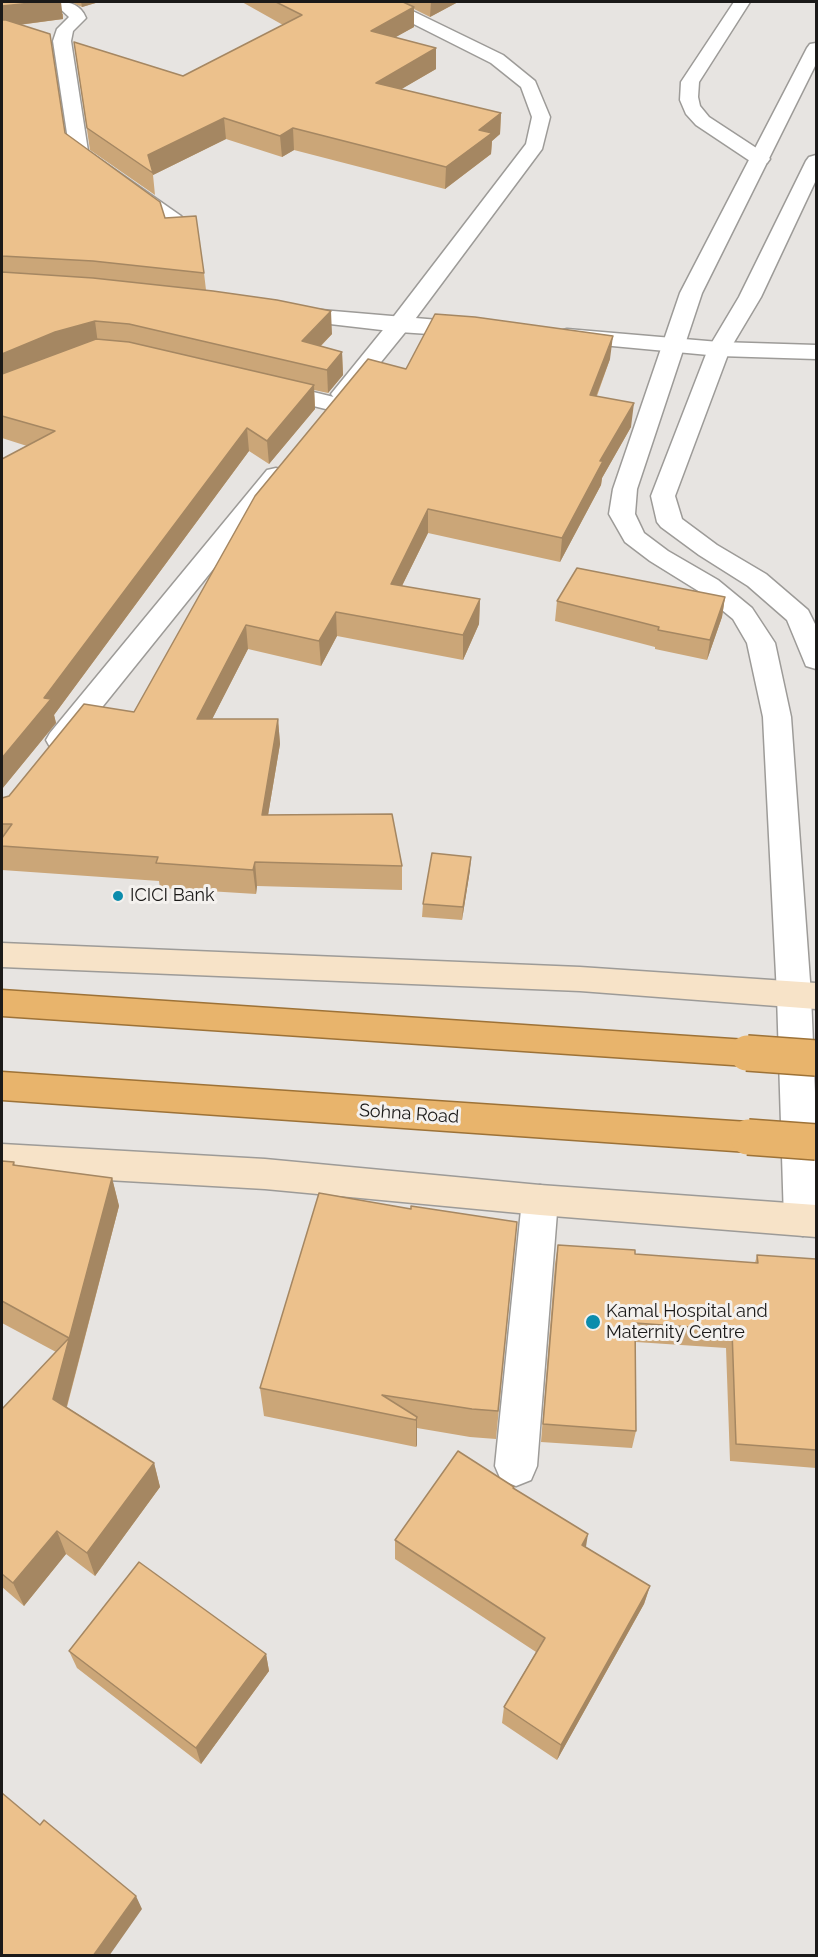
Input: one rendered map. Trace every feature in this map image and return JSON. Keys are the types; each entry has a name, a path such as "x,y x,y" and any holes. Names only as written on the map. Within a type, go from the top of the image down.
{"highway":[{"path":"2,1003 816,1058"},
{"name":"Sohna Road","path":"2,1086 816,1142"}],"main road":[{"path":"2,955 580,980 805,995"},
{"path":"2,1159 265,1174 540,1200 810,1221"}],"street":[{"path":"61,2 76,13 78,18 63,32 62,41 78,153 174,220"},
{"path":"319,423 399,325 535,145 541,117 529,85 497,58 382,2"},
{"path":"742,2 690,82 689,94 692,107 701,118 759,159"},
{"path":"47,28 70,25"},
{"path":"810,1221 805,995 777,717 761,643 743,614 709,586 659,556 634,537 622,514 625,489 691,292 816,48"},
{"path":"816,161 750,297 719,349 663,496 670,522 708,550 757,580 799,616 816,660"},
{"path":"271,311 399,325 495,332"},
{"path":"543,335 719,349 816,352"},
{"path":"256,386 334,404"},
{"path":"46,756 289,460"},
{"path":"516,1466 540,1200"}],"building":[{"path":"2,2 41,2 2,6"},
{"path":"276,2 403,2 414,7 371,31 436,48 376,83 501,113 479,130 492,133 446,167 293,128 280,136 224,118 148,155 153,173 87,128 74,42 183,76 302,15"},
{"path":"2,20 50,34 65,133 160,202 165,218 196,216 204,273 93,261 2,256"},
{"path":"2,272 93,278 213,291 277,300 331,311 302,341 342,352 327,370 129,324 95,321 55,332 2,354"},
{"path":"435,314 475,317 613,336 590,395 634,403 600,461 603,461 562,538 428,509 391,584 480,599 463,635 336,612 319,641 246,625 197,719 278,719 262,815 392,814 402,866 255,862 253,870 156,863 158,857 2,846 2,838 12,824 2,824 2,798 9,796 84,704 134,712 255,496 368,359 406,369"},
{"path":"96,339 129,342 314,385 267,441 247,428 44,698 51,699 2,758 2,459 55,431 2,416 2,374"},
{"path":"577,568 725,597 710,640 658,630 659,627 557,601"},
{"path":"432,853 471,857 463,907 423,904"},
{"path":"2,1161 14,1162 13,1165 112,1178 53,1399 154,1463 87,1553 57,1531 13,1583 2,1574 2,1409 69,1338 2,1301"},
{"path":"319,1193 411,1209 411,1206 517,1222 498,1411 382,1395 417,1417 416,1420 260,1388"},
{"path":"558,1245 635,1250 635,1254 758,1263 757,1255 816,1259 816,1450 736,1444 732,1330 635,1323 636,1431 543,1424"},
{"path":"458,1451 588,1534 582,1545 650,1586 561,1745 504,1707 545,1638 395,1540"},
{"path":"139,1562 266,1654 196,1748 69,1651"},
{"path":"2,1793 40,1825 44,1820 136,1896 93,1956 2,1956"}],"place":[{"name":"ICICI Bank","path":"118,896"},
{"name":"Kamal Hospital and Maternity Centre","path":"593,1322"}]}
